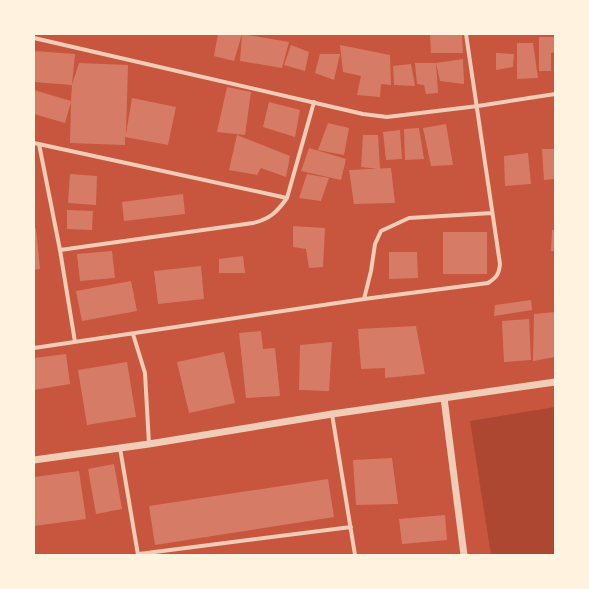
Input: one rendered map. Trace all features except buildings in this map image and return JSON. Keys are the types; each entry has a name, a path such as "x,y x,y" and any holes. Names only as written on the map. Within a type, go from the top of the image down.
{"street":[{"path":"34,348 364,299 488,283 496,278 499,273 500,264 478,106 466,34"},
{"path":"34,38 363,114 387,117 478,106 555,94"},
{"path":"60,250 253,223 268,219 278,211 287,198 314,102"},
{"path":"34,143 287,198"},
{"path":"39,144 60,250 75,342"},
{"path":"364,299 371,271 375,244 381,231 409,218 492,213"},
{"path":"133,334 145,373 149,444"},
{"path":"34,460 149,444 332,414 555,382"},
{"path":"444,398 464,555"},
{"path":"332,414 355,555"},
{"path":"120,447 138,554 351,527"}],"shaded area":[{"path":"555,407 555,555 491,555 470,421"}]}
